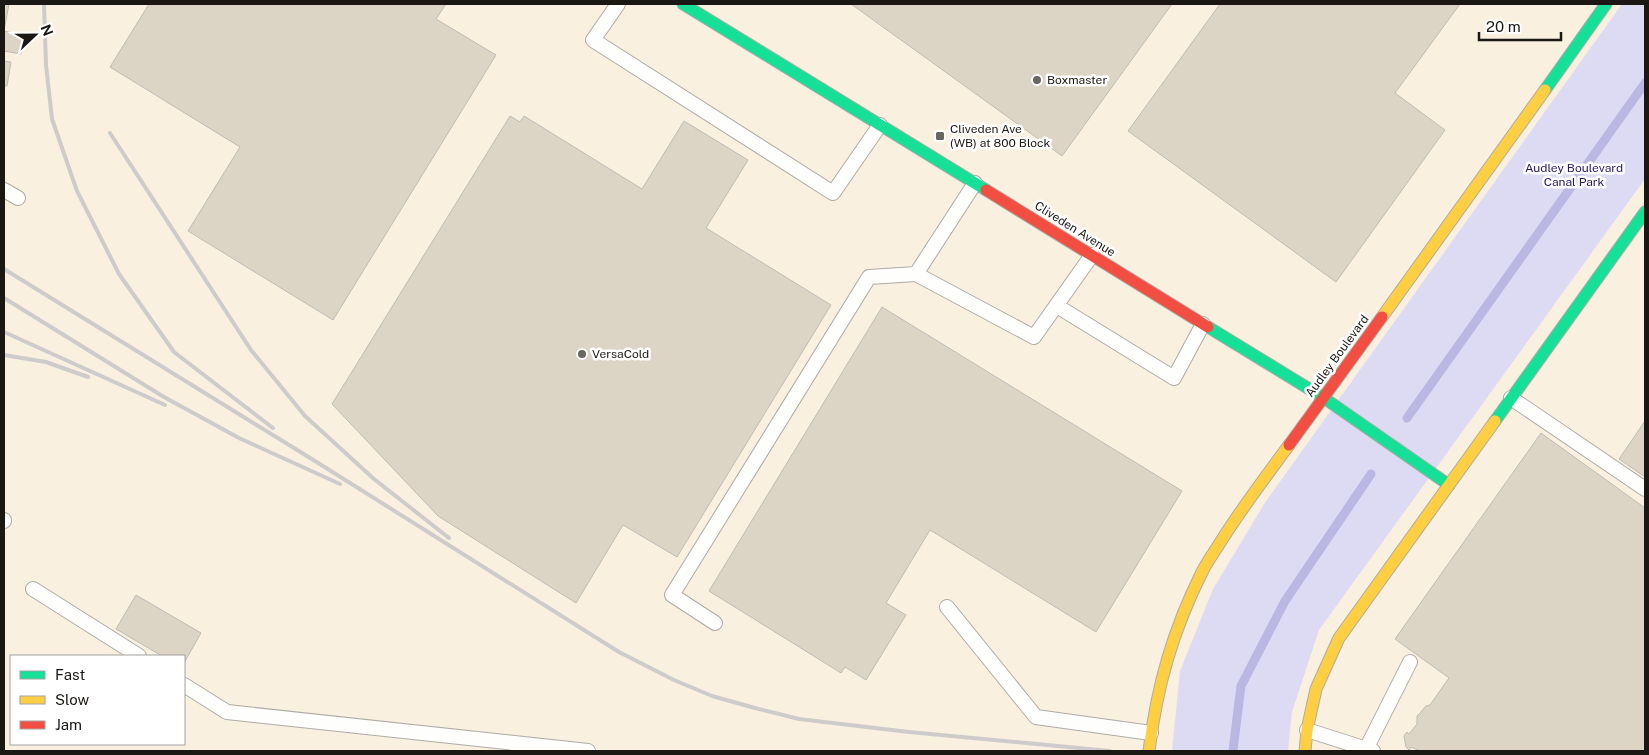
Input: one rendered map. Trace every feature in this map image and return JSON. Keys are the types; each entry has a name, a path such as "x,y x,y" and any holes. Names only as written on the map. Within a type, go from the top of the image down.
{"street":[{"name":"Cliveden Avenue","path":"683,4 1324,398 1449,485"},
{"name":"Audley Boulevard","path":"1149,751 1154,711 1165,663 1185,608 1204,568 1243,507 1324,398 1606,4"},
{"path":"1305,751 1307,730 1316,689 1339,638 1645,212"}],"lane":[{"path":"618,4 593,40 833,193 880,125"},
{"path":"916,274 975,184"},
{"path":"4,190 18,198"},
{"path":"715,622 672,595 869,277 916,274 1034,337 1092,255"},
{"path":"1057,306 1174,378 1203,324"},
{"path":"1511,398 1645,489"},
{"path":"33,589 137,655"},
{"path":"947,607 1036,717 1151,733"},
{"path":"1307,730 1370,750 1410,662"},
{"path":"185,686 227,712 588,751"}],"shaded area":[{"path":"4,4 1645,4 1645,751 4,751"}],"green space":[{"name":"Audley Boulevard Canal Park","path":"1622,4 1645,4 1645,179 1319,630 1292,712 1288,751 1172,751 1180,671 1213,589 1266,501"}],"building":[{"path":"4,4 9,4 4,31"},
{"path":"149,4 446,4 436,19 496,55 333,320 188,231 240,147 110,67"},
{"name":"Boxmaster","path":"851,4 1172,4 1062,156"},
{"path":"1220,4 1460,4 1395,93 1445,130 1336,282 1128,131"},
{"path":"4,31 24,35 21,54 4,51"},
{"path":"4,61 11,62 7,86 4,86"},
{"name":"VersaCold","path":"510,116 520,122 524,116 642,189 684,121 748,160 706,228 831,305 677,557 623,525 576,603 438,516 332,404"},
{"path":"882,307 1182,491 1096,632 930,530 886,603 906,615 866,680 845,667 841,673 709,591"},
{"path":"1645,421 1645,477 1619,459"},
{"path":"1541,433 1645,508 1645,751 1420,751 1411,747 1409,750 1406,747 1404,736 1407,732 1409,734 1417,724 1417,716 1426,706 1430,705 1449,678 1395,639"},
{"path":"136,595 201,633 185,661 185,655 160,655 116,629"}],"waterway":[{"path":"1407,418 1645,83"},
{"path":"1233,750 1241,686 1285,601 1371,474"}],"railway":[{"path":"44,4 46,65 52,119 77,191 119,274 174,352 273,428"},
{"path":"110,133 251,350 305,416 374,479 449,538"},
{"path":"4,269 619,652 674,680 712,696 799,719 909,732 1110,751"},
{"path":"4,298 164,397 239,438 340,484"},
{"path":"4,332 165,405"},
{"path":"4,355 46,362 88,377"}],"traffic: fast":[{"path":"683,4 986,190"},
{"path":"1545,90 1606,4"},
{"path":"1495,421 1645,212"},
{"path":"1208,327 1324,398 1449,485"}],"traffic: slow":[{"path":"1382,317 1545,90"},
{"path":"1305,751 1307,730 1316,689 1339,638 1495,421"},
{"path":"1149,751 1152,727 1168,658 1192,592 1205,566 1231,526 1289,445"}],"traffic: jam":[{"path":"986,190 1208,327"},
{"path":"1289,445 1382,317"}],"place":[{"name":"Boxmaster","path":"1037,80"},
{"name":"Cliveden Ave (WB) at 800 Block","path":"940,136"},
{"name":"VersaCold","path":"582,354"}]}
